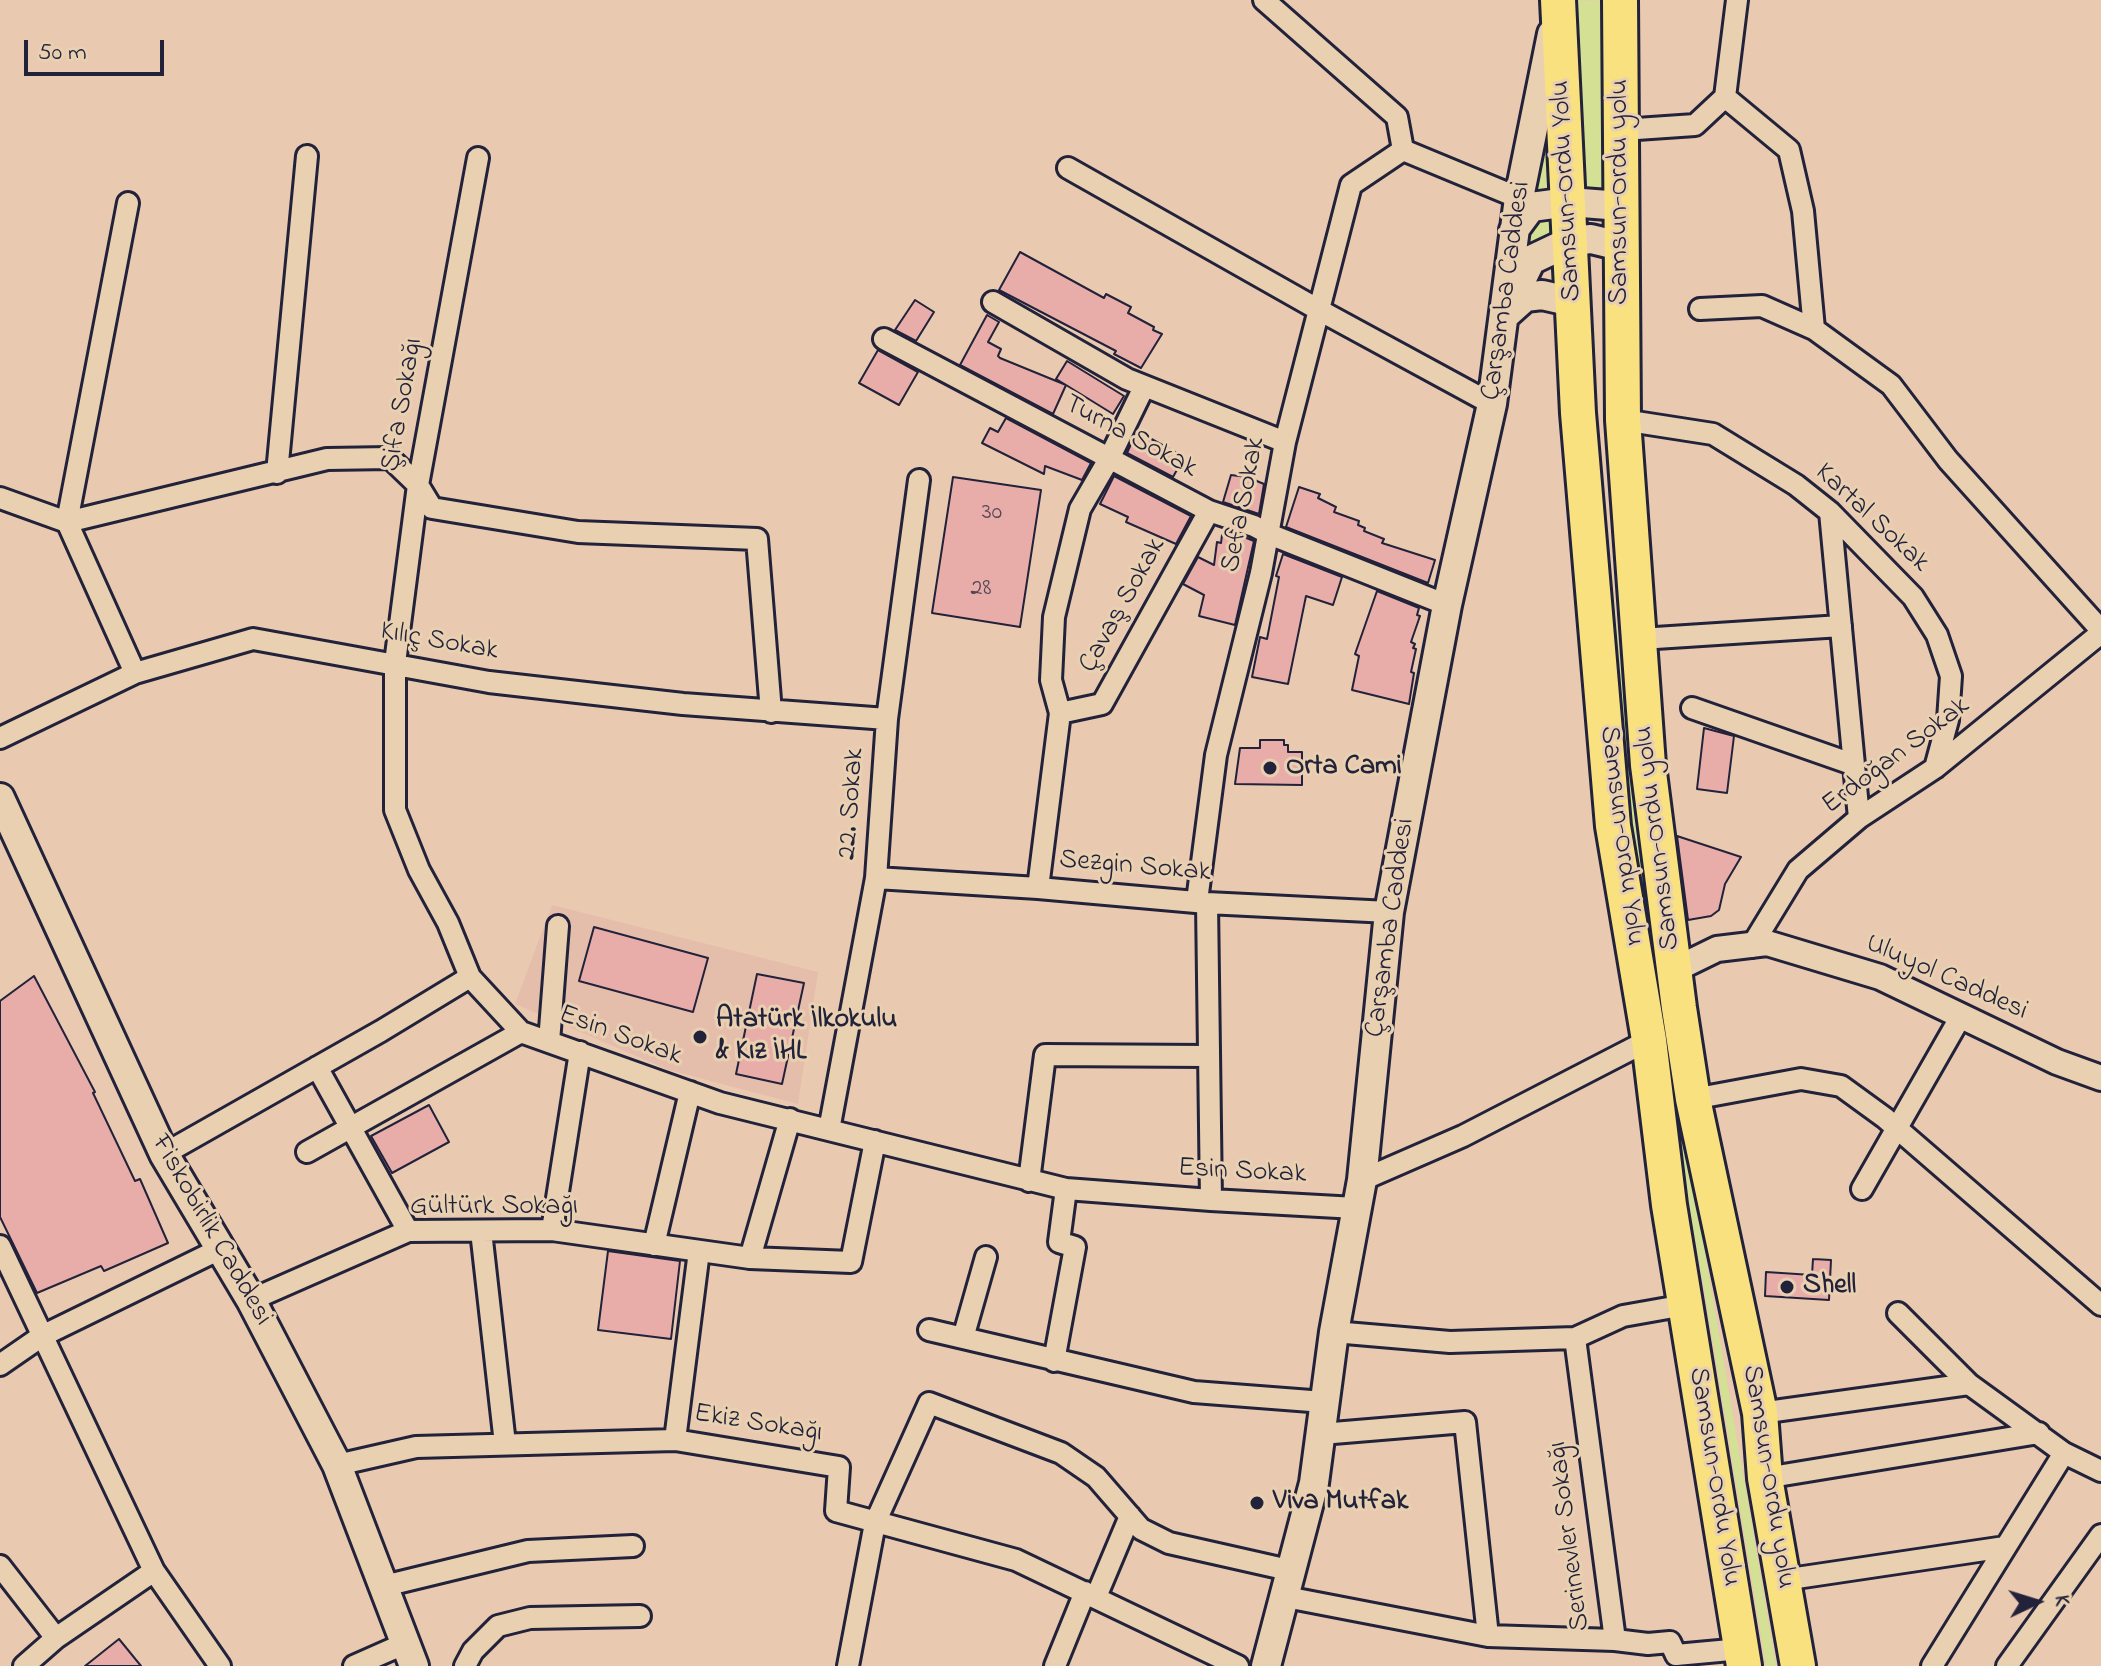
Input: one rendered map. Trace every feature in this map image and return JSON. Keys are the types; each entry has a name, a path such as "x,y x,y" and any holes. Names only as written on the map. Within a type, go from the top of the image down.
{"highway":[{"name":"Samsun-Ordu yolu","path":"1620,0 1623,420 1648,765 1693,1099 1760,1413 1765,1478 1798,1666"},
{"name":"Samsun-Ordu Yolu","path":"1558,1 1578,413 1613,826 1649,1040 1669,1205 1743,1657"}],"main road":[{"name":"Çarşamba Caddesi","path":"1266,1666 1290,1584 1314,1483 1334,1332 1362,1180 1389,912 1447,605 1492,404 1519,198 1558,1"},
{"path":"1514,230 1531,207 1569,202 1621,206"},
{"path":"1503,318 1531,260 1571,241 1591,239 1620,246"},
{"path":"1503,318 1525,297 1542,295 1573,302"},
{"name":"Fiskobirlik Caddesi","path":"0,798 164,1154 251,1300 337,1465 410,1654"}],"street":[{"path":"1264,0 1397,117 1403,150 1519,198"},
{"path":"1622,130 1695,125 1725,97 1737,0"},
{"path":"1725,97 1789,150 1803,211 1814,329"},
{"name":"Sefa Sokak","path":"1211,1200 1202,902 1216,755 1269,534 1285,442 1351,185 1403,150"},
{"path":"277,473 307,156"},
{"name":"Şifa Sokağı","path":"470,977 448,923 419,870 395,810 395,663 418,485 478,158"},
{"path":"1068,168 1492,404"},
{"path":"128,203 67,522 135,673"},
{"path":"993,302 1144,387 1285,442"},
{"path":"1700,309 1762,306 1814,329 1891,385 1948,460 2101,632"},
{"name":"Turna Sokak","path":"884,339 1209,511 1254,526 1447,605"},
{"path":"1038,888 1060,713 1051,680 1054,617 1080,509 1109,459 1144,387"},
{"name":"Kartal Sokak","path":"1623,420 1713,434 1796,485 1830,512 1913,597 1937,635 1951,676 1948,720 1935,768"},
{"path":"0,498 67,522 327,459 390,458 418,485 432,508 578,532 757,539 771,712"},
{"name":"22. Sokak","path":"829,1130 876,878 887,719 919,480"},
{"name":"Çavaş Sokak","path":"1060,713 1102,704 1209,511"},
{"path":"1830,512 1859,818"},
{"path":"1640,639 1841,626"},
{"name":"Erdoğan Sokak","path":"1751,947 1798,870 1859,818 1935,768 2101,632"},
{"name":"Kılıç Sokak","path":"0,738 135,673 253,639 489,682 771,712 887,719"},
{"path":"1692,708 1852,764"},
{"name":"Sezgin Sokak","path":"876,878 1389,912"},
{"path":"549,1042 558,926"},
{"name":"Uluyol Caddesi","path":"1674,970 1717,949 1767,943 1880,977 2057,1062 2101,1078"},
{"path":"164,1154 470,977"},
{"name":"Esin Sokak","path":"470,977 521,1032 720,1103 1066,1189 1356,1208"},
{"path":"1862,1189 1961,1016"},
{"path":"307,1152 521,1032"},
{"path":"1362,1180 1463,1136 1649,1040"},
{"path":"552,1230 580,1052"},
{"path":"1029,1181 1045,1055 1207,1056"},
{"path":"317,1067 408,1231"},
{"path":"1693,1099 1801,1079 1841,1086 1897,1129 2101,1305"},
{"path":"654,1245 690,1092"},
{"path":"750,1258 790,1119"},
{"name":"Gültürk Sokağı","path":"251,1300 408,1231 552,1230 750,1258 851,1262 875,1141"},
{"path":"1054,1361 1075,1247 1059,1242 1066,1189"},
{"path":"481,1231 505,1444"},
{"path":"0,1246 154,1571 220,1666"},
{"path":"0,1365 42,1336 220,1249"},
{"path":"675,1440 699,1251"},
{"path":"963,1338 986,1257"},
{"path":"1334,1332 1450,1342 1575,1338 1623,1316 1685,1305"},
{"path":"1898,1313 1969,1384 2064,1453 2101,1471"},
{"path":"929,1330 1194,1392 1324,1402"},
{"name":"Serinevler Sokağı","path":"875,1523 929,1403 1061,1453 1096,1477 1141,1529 1169,1543 1290,1584 1488,1636 1615,1640 1575,1338"},
{"path":"1760,1413 1969,1384"},
{"path":"1321,1434 1465,1422 1488,1636"},
{"path":"1765,1478 2039,1433"},
{"name":"Ekiz Sokağı","path":"337,1465 416,1447 675,1440 839,1467 836,1511 1016,1560 1238,1666"},
{"path":"1932,1666 2064,1453"},
{"path":"1055,1666 1130,1516"},
{"path":"848,1666 875,1523"},
{"path":"2007,1666 2101,1535"},
{"path":"384,1586 528,1551 633,1546"},
{"path":"1783,1580 2005,1547"},
{"path":"0,1566 56,1638"},
{"path":"24,1666 56,1638 154,1571"},
{"path":"465,1666 473,1651 498,1626 530,1618 640,1616"},
{"path":"1615,1640 1648,1644 1670,1642 1676,1655 1743,1657"},
{"path":"354,1666 410,1654"}],"shaded area":[{"name":"Atatürk İlkokulu & Kız İHL","path":"552,905 818,972 798,1104 669,1070 515,1004"}],"green space":[{"path":"1620,0 1621,206 1569,202 1558,1"},
{"path":"1549,89 1554,195 1527,195"},
{"path":"1557,215 1556,234 1507,271 1524,218"},
{"path":"1584,287 1621,668 1661,967 1685,1137 1776,1666 1766,1666 1705,1294 1659,1049 1621,731"}],"building":[{"path":"1020,252 1104,298 1106,294 1131,307 1128,313 1162,334 1141,368 1114,354 1116,351 999,290"},
{"path":"915,300 934,312 916,341 895,330"},
{"path":"987,315 999,322 988,342 1001,349 1000,358 1066,385 1053,414 960,365"},
{"path":"878,350 918,372 899,405 859,383"},
{"path":"1067,361 1124,396 1113,414 1056,379"},
{"path":"1006,418 1091,463 1082,480 1045,466 1044,474 982,443 990,428 998,432"},
{"path":"1137,431 1184,457 1173,477 1127,453"},
{"path":"1231,475 1264,484 1259,514 1223,502"},
{"path":"1114,476 1191,516 1176,544 1126,522 1128,517 1100,504"},
{"path":"953,477 1041,490 1020,627 932,613"},
{"path":"1299,487 1320,494 1318,498 1336,507 1334,512 1359,521 1358,525 1365,528 1364,531 1384,539 1382,543 1435,560 1428,583 1286,527"},
{"path":"1229,531 1254,541 1235,625 1199,616 1204,595 1183,584 1198,557 1214,565 1217,542 1221,543 1222,535 1228,536"},
{"path":"1283,554 1342,577 1333,605 1306,596 1288,684 1252,677 1260,637 1267,639 1279,577 1276,576"},
{"path":"1377,591 1419,608 1417,615 1420,616 1411,642 1416,649 1409,704 1352,690 1359,656 1355,654"},
{"path":"1704,728 1734,736 1727,793 1697,789"},
{"name":"Orta Cami","path":"1260,740 1284,740 1288,752 1302,752 1302,785 1235,784 1240,748 1260,748"},
{"path":"1677,836 1741,857 1725,884 1719,910 1711,916 1688,920"},
{"path":"594,927 708,958 693,1012 579,981"},
{"path":"757,974 804,983 782,1084 736,1074"},
{"path":"34,976 95,1092 135,1181 140,1179 168,1243 104,1271 101,1266 37,1293 0,1217 0,1001"},
{"path":"429,1105 449,1142 392,1173 371,1136"},
{"path":"608,1251 680,1261 671,1339 598,1330"},
{"path":"1813,1259 1831,1260 1829,1300 1765,1296 1766,1272 1812,1275"},
{"path":"119,1639 141,1666 85,1666"}],"place":[{"name":"Orta Cami","path":"1270,768"},
{"name":"Atatürk İlkokulu & Kız İHL","path":"700,1037"},
{"name":"Shell","path":"1787,1287"},
{"name":"Viva Mutfak","path":"1257,1503"}]}
